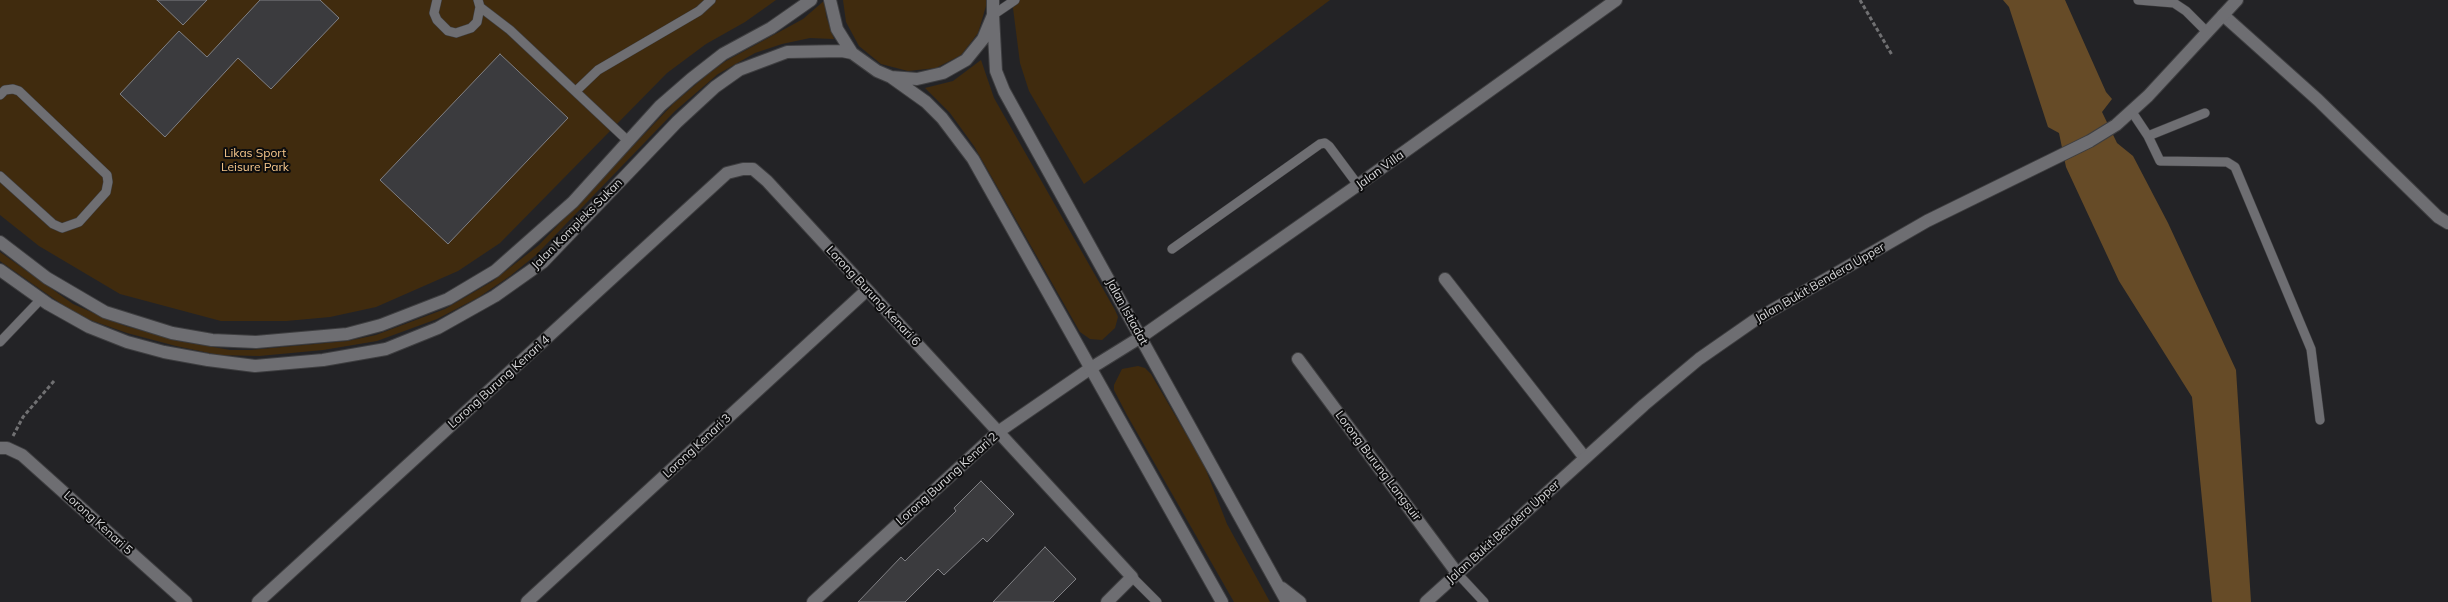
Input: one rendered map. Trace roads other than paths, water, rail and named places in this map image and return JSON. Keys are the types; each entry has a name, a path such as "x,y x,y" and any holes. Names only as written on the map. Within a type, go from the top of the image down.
{"street":[{"name":"Jalan Kompleks Sukan","path":"0,242 47,278 105,312 172,333 212,340 256,342 347,334 422,311 448,299 496,270 573,202 660,106 723,54 771,28 811,0"},
{"path":"830,0 837,29 852,54 864,64 891,77 926,102 957,136 973,159 1222,602"},
{"name":"Jalan Istiadat","path":"993,0 996,71 1004,90 1287,602"},
{"name":"Jalan Villa","path":"1091,368 1141,337 1358,185 1616,0"},
{"name":"Jalan Bukit Bendera Upper","path":"1426,602 1585,458 1699,359 1755,320 1928,221 2116,125 2132,112 2237,0"},
{"path":"891,77 918,79 943,73 966,60 983,39 993,15"},
{"path":"2223,15 2318,100 2438,217 2448,223"},
{"name":"Jalan Kompleks Sukan","path":"0,270 41,299 89,327 127,342 208,360 255,366 323,360 386,349 438,328 495,296 543,262 677,122 715,87 739,70 787,52 842,51 852,54"},
{"name":"Lorong Burung Kenari 6","path":"743,168 753,169 767,180 1132,577"},
{"name":"Lorong Burung Kenari 4","path":"258,602 727,172 743,168"},
{"path":"1445,279 1585,458"},
{"name":"Lorong Kenari 3","path":"527,602 867,290"},
{"name":"Lorong Burung Langsuir","path":"1298,359 1457,573"},
{"name":"Lorong Burung Kenari 2","path":"813,602 998,432 1091,368"},
{"name":"Lorong Kenari 5","path":"4,448 22,455 186,602"},
{"path":"1107,602 1132,577"},
{"path":"1276,583 1300,602"}],"lane":[{"path":"437,0 434,12 436,20 448,31 456,33 471,28 477,22 479,4"},
{"path":"576,91 598,70 699,10 711,0"},
{"path":"993,15 1015,0"},
{"path":"2138,0 2174,3 2186,11 2207,32"},
{"path":"479,4 510,30 628,141"},
{"path":"0,95 5,90 13,89 19,91 106,175 108,182 106,192 79,222 62,228 53,224 0,176"},
{"path":"2132,112 2148,136 2160,161 2227,162 2234,167 2312,349 2320,420"},
{"path":"2148,136 2205,113"},
{"path":"1172,249 1320,144 1325,143 1329,146 1358,185"},
{"path":"0,342 41,299"},
{"path":"1457,573 1484,602"},
{"path":"1132,577 1157,602"}],"park label":[{"name":"Likas Sport Leisure Park","path":"255,160"}]}
